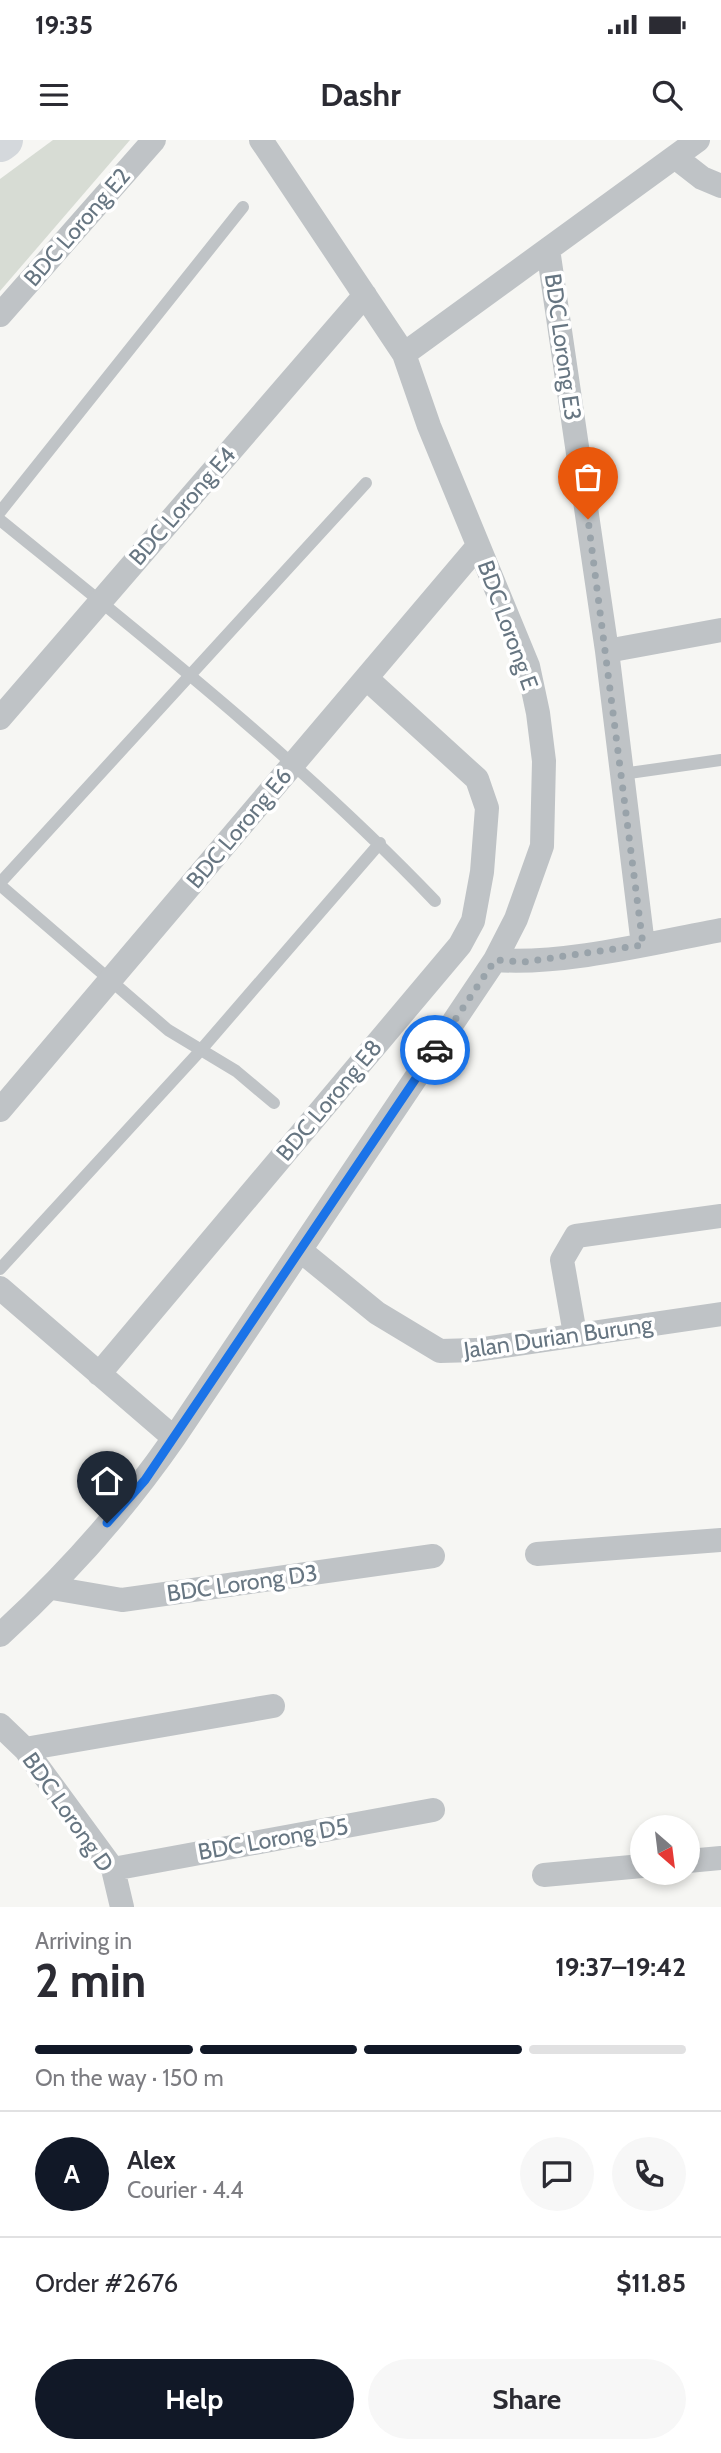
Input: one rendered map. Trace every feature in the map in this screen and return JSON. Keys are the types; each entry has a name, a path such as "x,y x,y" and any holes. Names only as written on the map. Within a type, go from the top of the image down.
{"street":[{"name":"BDC Lorong E2","path":"0,314 154,140"},
{"name":"BDC Lorong E","path":"0,1635 52,1588 145,1480 174,1438 495,960 516,919 542,846 544,761 528,666 429,426 404,354 261,140"},
{"path":"404,354 698,140"},
{"path":"675,158 702,178 721,187"},
{"name":"BDC Lorong E3","path":"548,249 607,651 643,945"},
{"name":"BDC Lorong E4","path":"0,718 365,295"},
{"name":"BDC Lorong E6","path":"0,1110 478,546"},
{"path":"607,651 721,630"},
{"name":"BDC Lorong E8","path":"99,1374 460,946 473,921 482,872 487,808 477,779 366,678"},
{"path":"495,960 523,962 643,945 721,930"},
{"path":"575,1334 562,1260 576,1236 721,1216"},
{"name":"Jalan Durian Burung","path":"301,1251 377,1313 440,1351 476,1350 721,1314"},
{"path":"0,1288 174,1438"},
{"path":"537,1554 721,1539"},
{"name":"BDC Lorong D3","path":"52,1588 122,1600 433,1556"},
{"path":"25,1749 273,1706"},
{"name":"BDC Lorong D","path":"0,1725 25,1749 113,1869 122,1907"},
{"name":"BDC Lorong D5","path":"113,1869 433,1810"},
{"path":"700,1860 721,1858"},
{"path":"544,1875 630,1867"}],"lane":[{"path":"0,512 243,207"},
{"path":"274,1103 236,1072 168,1030 109,982 0,884 366,483"},
{"path":"0,520 293,765 380,843 435,901"},
{"path":"622,774 721,760"},
{"path":"0,1269 200,1051 380,843"}],"shaded area":[{"path":"53,140 130,140 0,291 0,179"}],"way so far":[{"path":"435,1050 495,960 523,962 643,945 588,519"}],"route":[{"path":"107,1523 145,1480 435,1050"}]}
